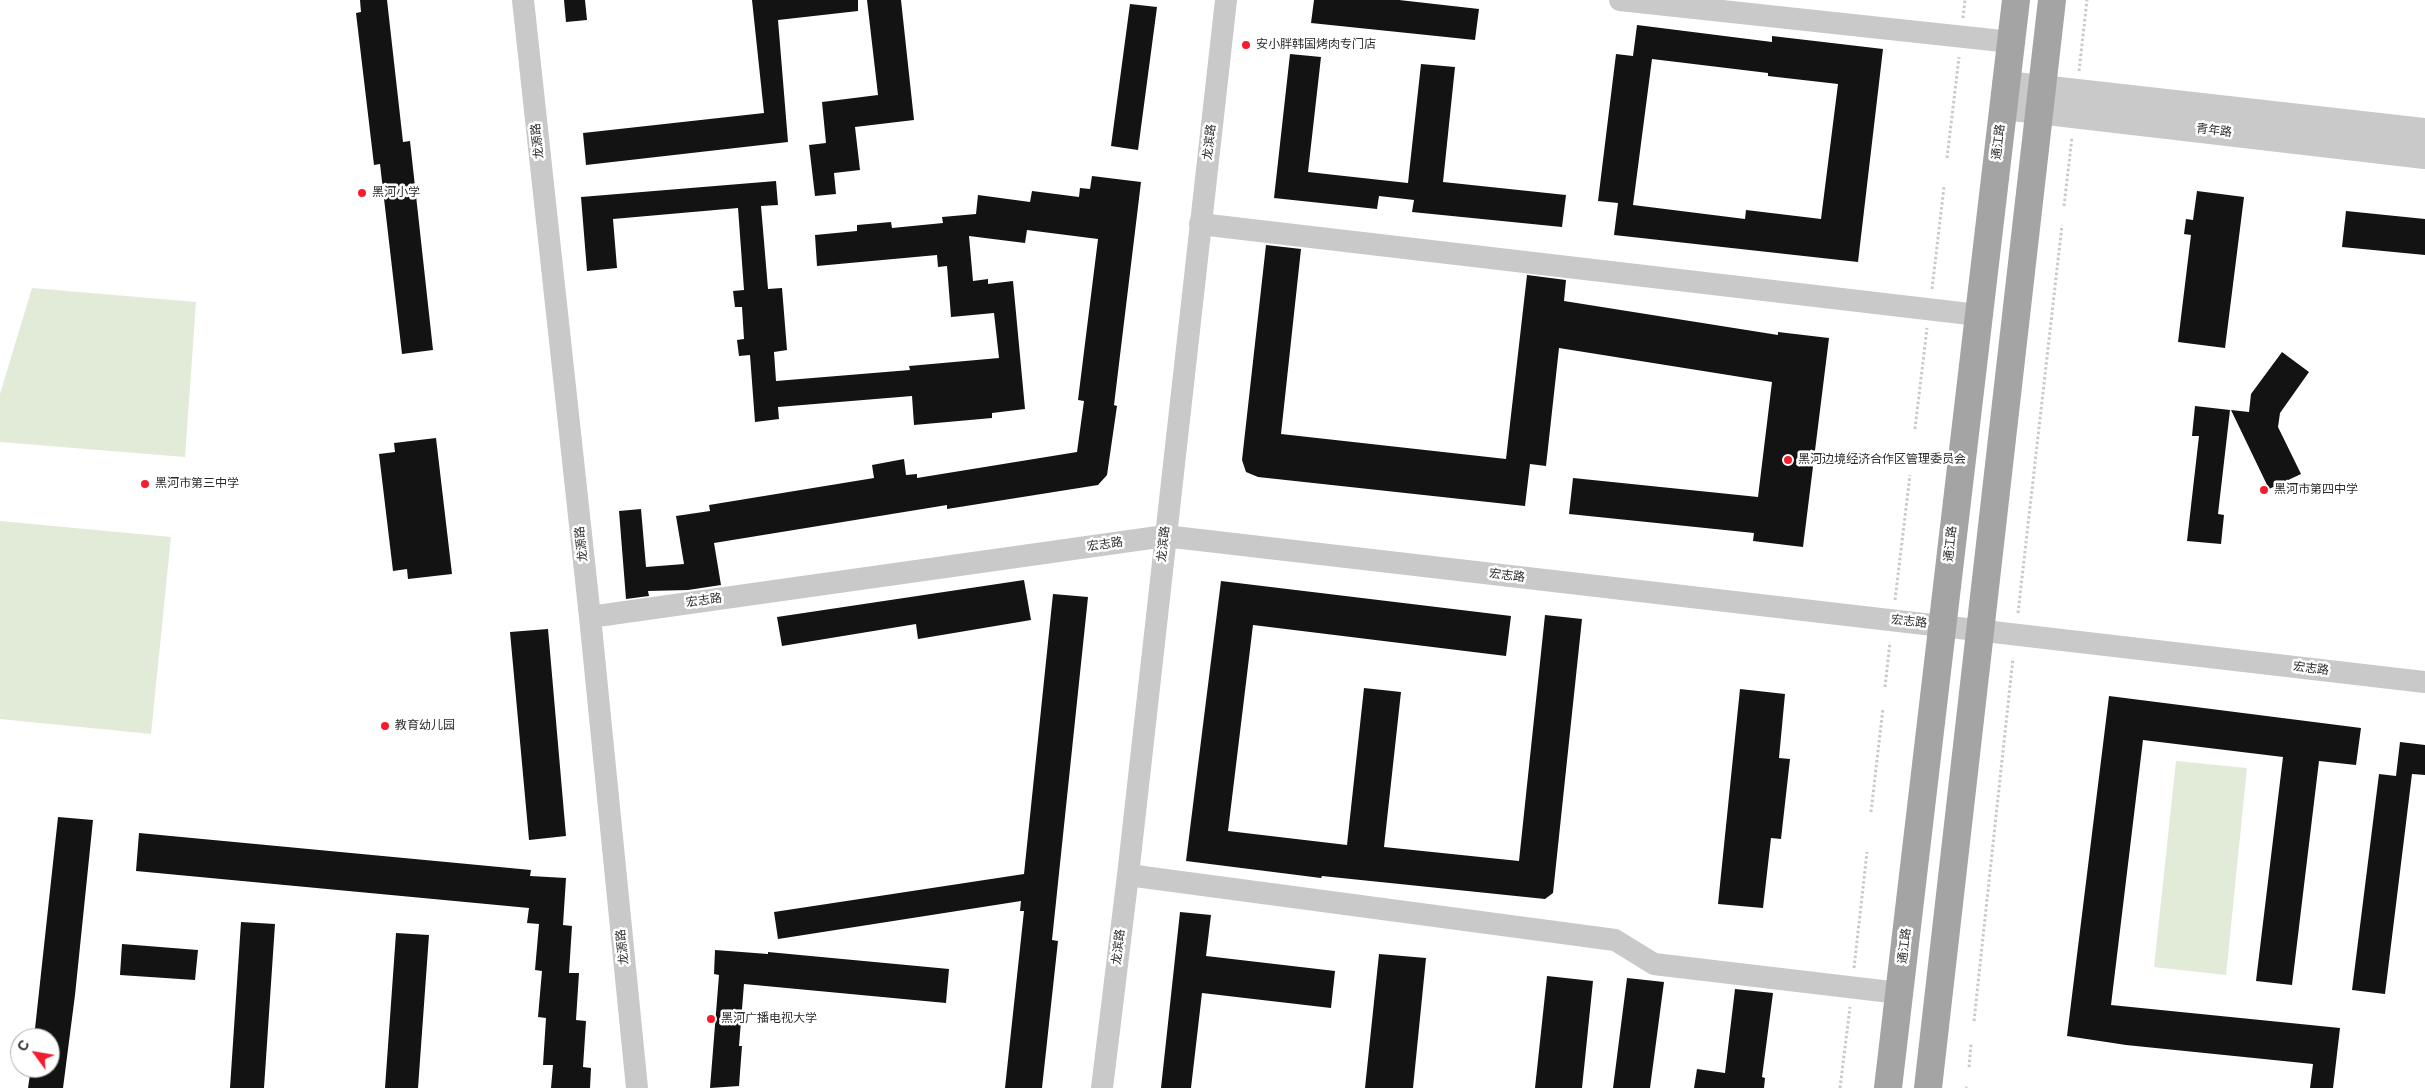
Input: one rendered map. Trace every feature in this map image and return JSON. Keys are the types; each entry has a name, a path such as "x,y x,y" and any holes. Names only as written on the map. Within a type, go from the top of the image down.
{"main road":[{"name":"通江路","path":"1888,1088 2016,0"},
{"path":"1928,1088 2052,0"}],"street":[{"name":"龙源路","path":"523,0 590,617 637,1088"},
{"name":"龙滨路","path":"1102,1088 1128,875 1164,536 1226,0"},
{"path":"1620,0 2011,42"},
{"name":"青年路","path":"2005,95 2425,132"},
{"name":"青年路","path":"2041,99 2425,155"},
{"path":"1200,224 1978,315"},
{"name":"宏志路","path":"590,617 1164,536 2425,682"},
{"path":"1128,875 1616,940 1654,964 1899,993"}],"path":[{"path":"1947,158 1959,52"},
{"path":"1932,290 1944,187"},
{"path":"2018,613 2062,225"},
{"path":"1915,430 1927,326"},
{"path":"1894,608 1910,475"},
{"path":"1885,687 1890,642"},
{"path":"1974,1021 2013,658"},
{"path":"1871,812 1883,708"},
{"path":"1854,969 1867,852"},
{"path":"1840,1088 1850,1004"},
{"path":"1969,1067 1971,1044"}],"green space":[{"path":"32,288 196,302 185,457 0,442 0,394"},
{"path":"0,521 171,537 151,734 0,719"},
{"path":"2176,761 2247,768 2226,975 2154,967"}],"building":[{"path":"360,0 387,0 403,142 410,141 433,350 402,354 380,164 374,165 356,13 361,12"},
{"path":"564,0 585,0 587,20 566,22"},
{"path":"752,0 858,0 858,11 778,20 788,142 586,165 583,133 764,113"},
{"path":"867,0 901,0 914,120 855,127 860,170 834,173 836,194 815,196 809,145 826,143 822,102 878,95"},
{"path":"1314,0 1399,0 1479,9 1475,40 1311,23"},
{"path":"1130,4 1157,7 1138,150 1111,146"},
{"path":"1637,25 1772,42 1772,36 1883,49 1858,262 1614,235 1618,203 1598,201 1616,54 1633,56","holes":["1652,59 1768,73 1768,76 1838,84 1821,219 1746,210 1745,219 1633,205"]},
{"path":"1290,54 1321,57 1308,172 1408,183 1421,64 1455,67 1443,182 1566,195 1562,227 1412,212 1414,200 1379,196 1377,209 1274,198"},
{"path":"1092,176 1141,182 1114,405 1117,406 1107,475 1098,485 947,509 947,505 714,543 721,585 688,590 648,591 649,596 626,599 619,511 641,509 646,567 684,564 676,516 710,511 709,505 874,478 872,465 904,459 906,475 917,474 917,478 1077,452 1084,401 1078,400 1098,239 1027,230 1025,243 969,236 973,281 988,279 988,284 1013,281 1025,409 992,413 992,418 914,425 912,396 778,407 779,419 755,422 750,355 739,356 737,340 744,339 742,307 735,307 733,291 744,290 738,208 613,219 617,268 587,271 581,197 776,181 778,205 761,206 768,289 782,288 787,350 774,352 776,381 910,370 909,366 999,358 994,313 951,317 947,266 938,267 937,255 817,266 815,235 857,231 857,225 891,222 892,228 943,223 942,217 976,214 978,195 1030,202 1032,191 1079,197 1080,188 1090,189"},
{"path":"2197,191 2244,197 2225,348 2178,342 2191,235 2184,234 2186,219 2193,220"},
{"path":"2346,211 2425,219 2425,255 2342,247"},
{"path":"1266,245 1301,249 1281,434 1506,459 1527,275 1566,280 1564,301 1778,335 1778,332 1829,338 1803,547 1753,541 1754,533 1569,514 1573,478 1758,497 1772,382 1559,348 1546,466 1530,464 1525,506 1258,477 1246,472 1242,460"},
{"path":"2282,352 2309,372 2280,413 2278,427 2301,474 2269,489 2231,410 2249,412 2251,394"},
{"path":"2195,406 2230,410 2218,514 2224,515 2221,544 2187,541 2199,436 2192,436"},
{"path":"436,438 452,574 408,579 407,569 393,571 379,454 395,452 394,443"},
{"path":"1024,580 1031,620 918,639 916,624 782,646 777,617"},
{"path":"1221,581 1511,616 1506,656 1253,625 1228,831 1347,845 1364,688 1401,692 1384,847 1519,861 1545,615 1582,619 1553,893 1545,899 1322,876 1321,878 1186,861"},
{"path":"1053,594 1088,597 1052,940 1058,941 1042,1088 1005,1088 1024,911 1020,911 1021,901 778,939 774,912 1024,874"},
{"path":"548,629 566,836 529,840 510,632"},
{"path":"1740,689 1785,694 1779,758 1790,759 1781,839 1771,838 1763,908 1718,904"},
{"path":"2109,696 2361,728 2356,765 2319,761 2292,985 2256,981 2283,757 2143,740 2111,1005 2340,1028 2333,1088 2310,1088 2313,1064 2126,1045 2067,1036"},
{"path":"2400,742 2425,745 2425,775 2412,774 2385,994 2352,990 2379,774 2396,776"},
{"path":"58,817 93,820 75,995 63,1088 28,1088 30,1078 60,1078 60,1028 35,1028"},
{"path":"139,833 531,870 530,876 566,878 563,925 572,926 569,973 579,973 576,1020 586,1021 583,1067 591,1068 590,1088 551,1088 553,1065 543,1065 546,1018 538,1017 542,971 535,970 539,924 527,923 529,908 136,871"},
{"path":"1180,912 1211,915 1206,956 1335,971 1331,1008 1202,993 1191,1088 1161,1088"},
{"path":"241,922 275,924 264,1088 230,1088"},
{"path":"396,933 429,935 418,1088 385,1088"},
{"path":"122,944 198,950 195,980 120,975"},
{"path":"715,950 768,954 768,952 949,969 946,1003 744,984 739,1046 742,1046 739,1086 710,1088 719,975 714,974"},
{"path":"1379,954 1426,958 1413,1088 1365,1088"},
{"path":"1547,976 1593,981 1582,1088 1535,1088"},
{"path":"1627,978 1664,982 1650,1088 1613,1088"},
{"path":"1735,989 1773,993 1762,1077 1765,1078 1764,1088 1694,1088 1697,1069 1725,1073"}],"place":[{"name":"安小胖韩国烤肉专门店","path":"1246,45"},
{"name":"黑河小学","path":"362,193"},
{"name":"黑河边境经济合作区管理委员会","path":"1788,460"},
{"name":"黑河市第三中学","path":"145,484"},
{"name":"黑河市第四中学","path":"2264,490"},
{"name":"教育幼儿园","path":"385,726"},
{"name":"黑河广播电视大学","path":"711,1019"}]}
